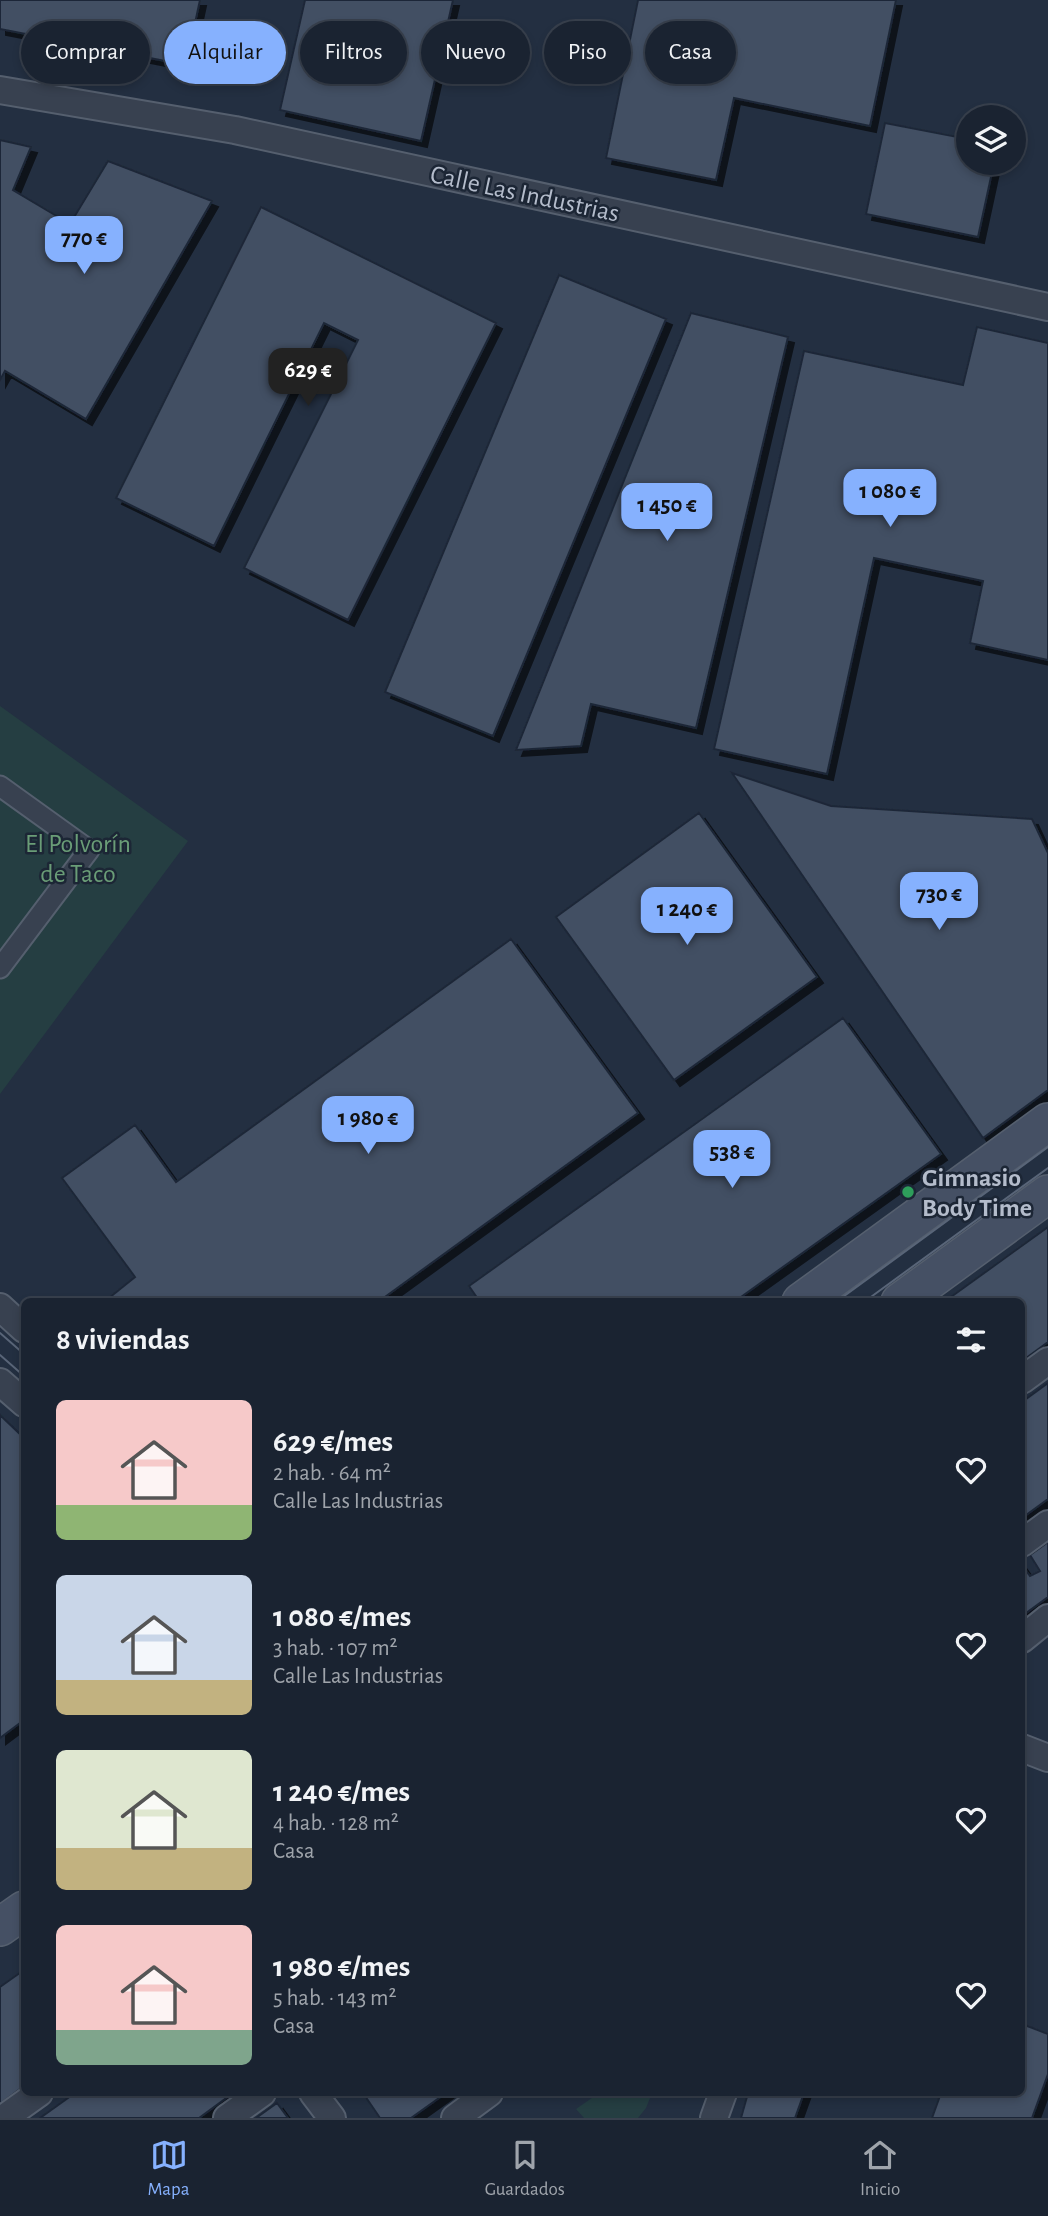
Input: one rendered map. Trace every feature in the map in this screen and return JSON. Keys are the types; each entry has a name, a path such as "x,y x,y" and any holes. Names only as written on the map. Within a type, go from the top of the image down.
{"main road":[{"path":"806,1298 1048,1122"},
{"path":"905,1298 1048,1194"},
{"path":"0,1927 21,1912"}],"street":[{"name":"Calle Las Industrias","path":"0,90 235,130 1048,307"},
{"path":"0,786 89,850 0,968"},
{"path":"0,1307 21,1326"},
{"path":"1025,1378 1048,1361"},
{"path":"0,1381 21,1400"},
{"path":"1025,1541 1048,1524"},
{"path":"1025,1637 1048,1618"},
{"path":"1025,1749 1048,1758"},
{"path":"4,2118 35,2096"},
{"path":"227,2118 258,2096"},
{"path":"315,2096 332,2118"},
{"path":"455,2118 485,2096"},
{"path":"714,2118 722,2096"}],"green space":[{"name":"El Polvorín de Taco","path":"0,706 188,841 0,1094"},
{"path":"595,2096 651,2096 638,2118 584,2118 576,2109"}],"building":[{"path":"0,0 200,0 195,21 164,21 164,61 150,58 150,21 21,21 21,33 0,29"},
{"path":"305,0 453,0 448,21 421,21 421,84 434,84 421,141 280,110 300,22 300,84 407,84 407,21 300,21"},
{"path":"638,0 896,0 870,126 734,98 716,180 606,158 621,84 631,84 631,35"},
{"path":"885,123 956,137 956,175 991,175 978,237 866,214"},
{"path":"0,140 31,147 13,190 70,224 108,161 212,201 86,419 5,371 0,380"},
{"path":"261,207 496,323 348,620 244,568 358,340 324,323 214,546 116,498"},
{"path":"559,275 666,319 493,736 385,692"},
{"path":"691,313 788,337 696,728 591,704 581,746 516,750"},
{"path":"977,327 1048,343 1048,660 970,643 983,581 874,558 827,774 714,749 804,351 963,385"},
{"path":"732,773 831,806 1032,819 1048,853 1048,1090 983,1138"},
{"path":"699,813 817,977 674,1080 556,917"},
{"path":"511,939 638,1113 384,1298 109,1298 135,1277 62,1178 135,1125 176,1182"},
{"path":"843,1018 941,1154 740,1298 477,1298 469,1286"},
{"path":"1048,1227 1048,1342 1025,1359 1025,1298 950,1298"},
{"path":"1048,1383 1048,1499 1025,1516 1025,1400"},
{"path":"0,1415 21,1435 21,1722 0,1738"},
{"path":"1048,1542 1048,1597 1025,1614 1025,1569 1030,1576 1040,1571 1030,1555"},
{"path":"21,1972 21,2088 0,2104 0,1987"},
{"path":"1025,2025 1048,2034 1048,2074 1032,2118 932,2118 940,2096 1025,2096"},
{"path":"71,2096 229,2096 199,2118 40,2118"},
{"path":"365,2096 442,2096 411,2118 380,2118"},
{"path":"747,2096 803,2096 795,2118 741,2118"},
{"path":"277,2103 288,2118 256,2118"}],"tram line":[{"path":"841,1298 1048,1147"},
{"path":"869,1298 1048,1168"},
{"path":"0,1333 21,1351"},
{"path":"0,1355 21,1373"}],"place":[{"name":"Gimnasio Body Time","path":"908,1192"}]}
